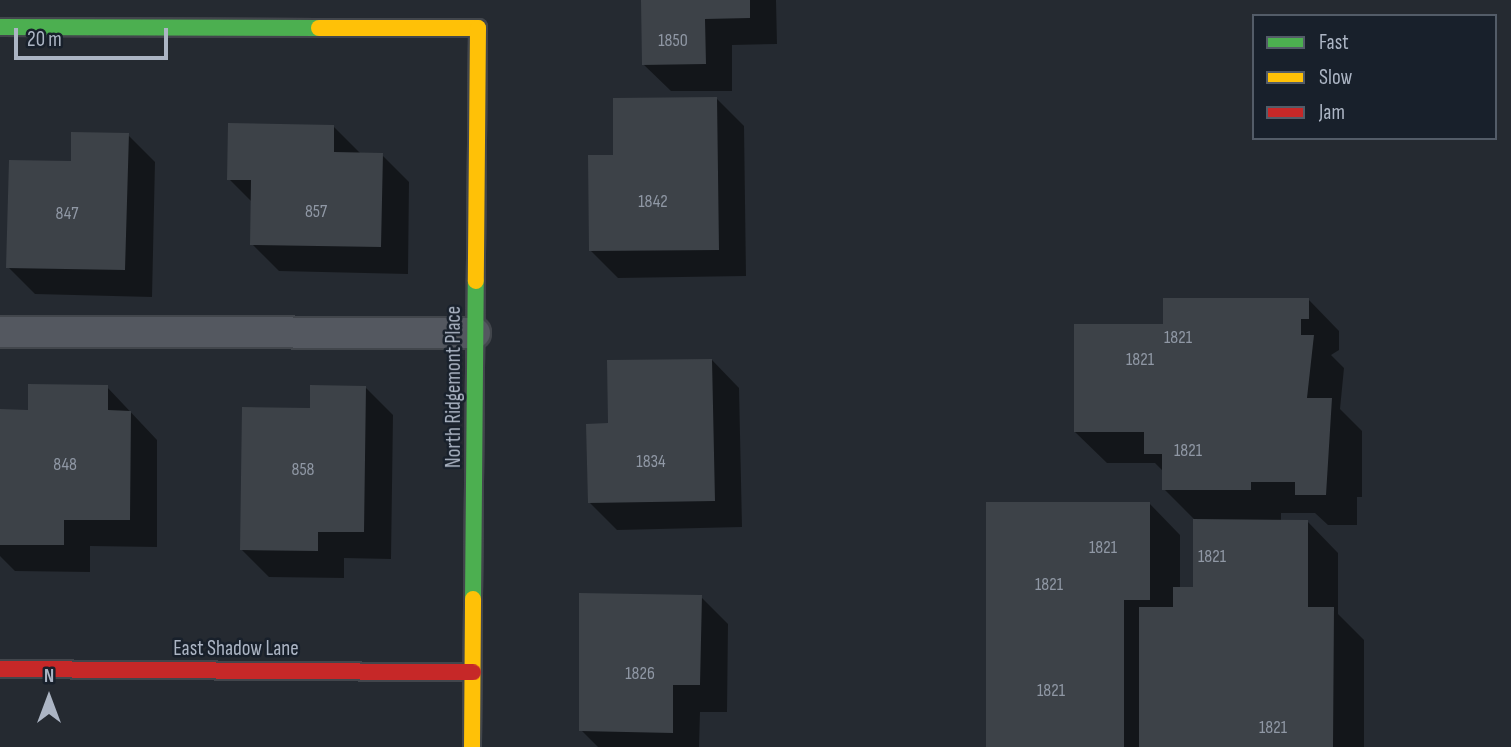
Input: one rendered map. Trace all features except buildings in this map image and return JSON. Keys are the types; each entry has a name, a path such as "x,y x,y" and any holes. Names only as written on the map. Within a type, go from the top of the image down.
{"street":[{"name":"North Ridgemont Place","path":"0,27 478,28 472,747"},
{"name":"East Shadow Lane","path":"0,669 472,672"}],"lane":[{"path":"0,332 475,333"}],"traffic: fast":[{"path":"0,27 319,28"},
{"path":"473,599 476,281"}],"traffic: slow":[{"path":"319,28 478,28 476,281"},
{"path":"472,747 473,599"}],"traffic: jam":[{"path":"0,669 473,672"}]}
